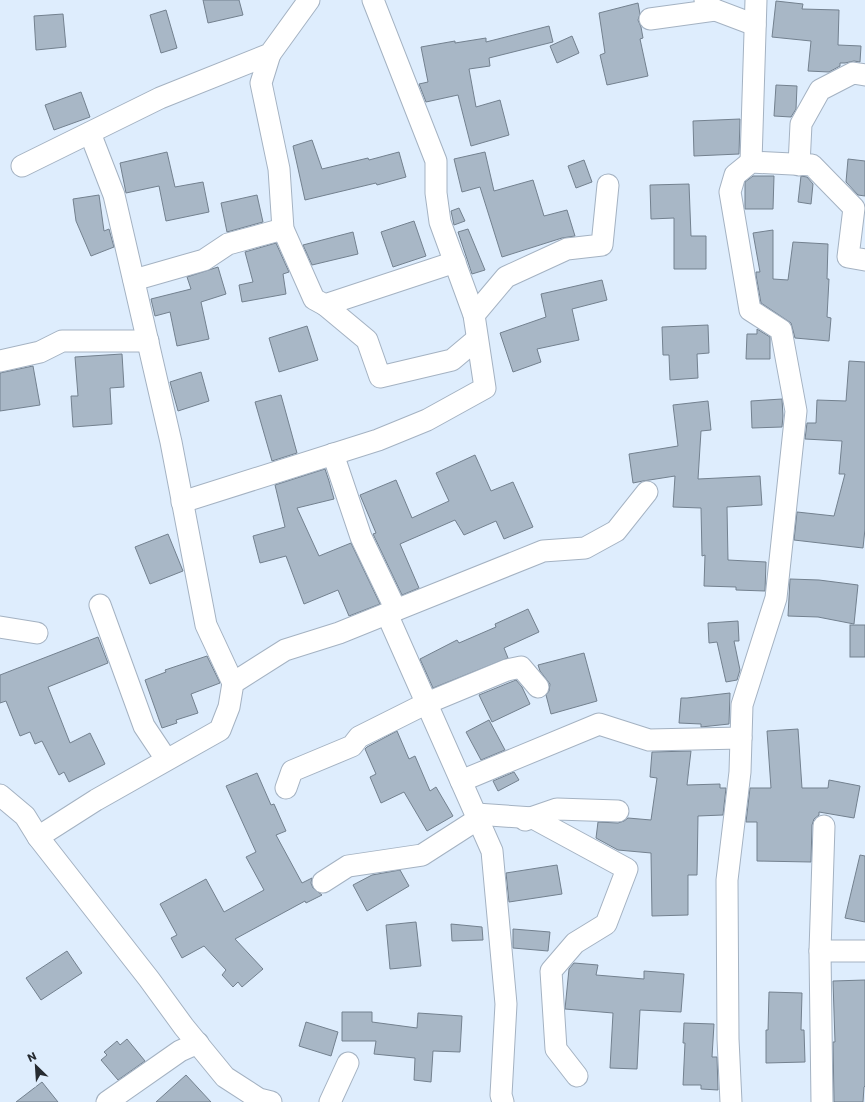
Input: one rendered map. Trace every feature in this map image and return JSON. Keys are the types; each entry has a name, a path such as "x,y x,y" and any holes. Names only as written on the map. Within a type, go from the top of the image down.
{"street":[{"path":"309,0 270,54 261,83 279,169 283,229 314,299 325,305 368,340 380,377 452,360 477,339"},
{"path":"182,502 378,440 427,420 485,388 474,315 440,222 436,193 436,161 373,0"},
{"path":"751,162 756,0"},
{"path":"650,19 710,5 755,25"},
{"path":"22,166 160,98 270,54"},
{"path":"799,165 801,124 820,90 854,73 865,75"},
{"path":"38,838 96,800 166,759 220,730 229,707 232,683 206,625 171,442 114,195 90,133"},
{"path":"731,1102 728,1039 727,880 740,772 742,705 776,598 796,411 781,330 750,310 730,192 735,175 751,162 812,165 854,208 848,257 865,260"},
{"path":"474,315 506,277 567,249 602,245 608,185"},
{"path":"134,280 204,260 228,244 283,229"},
{"path":"325,305 455,262"},
{"path":"0,361 40,352 62,341 148,341"},
{"path":"333,454 361,537 392,612 426,703 492,851 506,1004 501,1095 503,1102"},
{"path":"232,683 285,650 339,633 543,550 585,548 616,531 647,492"},
{"path":"100,604 144,726 166,759"},
{"path":"0,627 37,633"},
{"path":"286,788 292,771 352,746 359,737 426,703 507,670 521,667 538,687"},
{"path":"461,781 599,724 650,740 741,738"},
{"path":"0,795 25,816 38,838 149,979 184,1028 226,1077 259,1099 271,1102"},
{"path":"323,882 348,866 422,855 479,822 533,818 557,809 618,811"},
{"path":"533,818 627,868 606,924 575,943 551,971 556,1049 577,1076"},
{"path":"822,1102 820,952 824,826"},
{"path":"820,952 865,951"},
{"path":"107,1102 180,1051 198,1043"},
{"path":"330,1102 348,1063"}],"building":[{"path":"203,0 239,0 243,15 208,23"},
{"path":"776,1 803,4 802,9 839,10 838,45 861,46 860,62 854,61 840,63 840,66 829,72 808,71 811,41 772,37"},
{"path":"638,3 640,14 638,20 643,38 640,39 648,76 607,85 600,55 605,53 599,13"},
{"path":"166,10 177,48 161,53 150,15"},
{"path":"63,14 66,47 36,50 34,16"},
{"path":"549,26 553,42 489,58 490,66 469,69 476,107 500,100 509,135 471,146 458,95 426,102 419,84 428,82 421,47 455,41 455,43 486,38 486,42"},
{"path":"572,36 579,53 557,63 550,46"},
{"path":"776,85 797,86 796,109 791,117 774,116"},
{"path":"81,92 90,117 54,130 45,105"},
{"path":"740,119 739,154 694,156 693,121"},
{"path":"312,140 322,169 368,158 369,160 399,152 406,177 377,185 376,183 305,200 293,146"},
{"path":"167,152 175,187 203,182 209,212 166,221 159,186 126,193 120,163"},
{"path":"485,152 494,191 533,180 544,216 567,210 575,236 562,238 502,257 480,187 462,192 454,159"},
{"path":"848,159 865,161 865,196 858,195 846,182"},
{"path":"584,160 592,182 576,188 568,166"},
{"path":"753,176 774,176 773,209 745,209 745,182"},
{"path":"801,176 807,177 813,184 811,204 798,202"},
{"path":"689,184 691,236 706,236 706,269 674,269 674,218 651,219 650,185"},
{"path":"99,195 104,231 109,229 114,247 91,256 76,221 73,199"},
{"path":"257,195 263,222 227,232 221,203"},
{"path":"459,208 465,221 454,225 451,211"},
{"path":"414,221 426,256 393,267 381,232"},
{"path":"468,229 485,270 472,274 458,232"},
{"path":"773,230 773,279 788,280 793,242 828,244 827,279 829,279 827,317 831,318 829,341 795,338 791,323 761,303 756,275 756,272 760,272 753,233"},
{"path":"353,232 358,254 312,265 303,245"},
{"path":"276,243 289,272 283,274 286,294 242,302 239,285 253,282 245,252"},
{"path":"218,267 226,294 201,302 209,339 177,346 170,312 155,316 151,299 191,289 187,277"},
{"path":"602,280 607,300 572,309 579,340 537,349 541,362 513,372 500,333 546,317 541,294"},
{"path":"708,325 709,353 697,354 698,378 670,380 669,355 663,355 662,327"},
{"path":"307,326 318,360 279,372 269,338"},
{"path":"757,329 770,337 770,359 746,359 747,334 757,334"},
{"path":"122,354 124,387 110,388 112,424 73,427 71,396 78,396 75,357"},
{"path":"849,361 865,362 865,529 863,548 794,540 797,512 834,516 845,474 839,474 842,441 805,439 807,423 816,423 817,400 846,401"},
{"path":"33,366 40,405 0,411 0,373"},
{"path":"201,372 209,401 178,411 170,382"},
{"path":"281,395 297,453 272,461 255,402"},
{"path":"782,399 782,427 752,428 751,401"},
{"path":"708,401 711,430 701,431 698,479 760,476 762,505 727,507 728,560 766,562 765,591 736,590 736,587 704,586 705,555 702,556 701,508 673,507 675,476 633,483 629,454 678,446 673,405"},
{"path":"475,455 491,491 513,482 533,527 504,539 496,521 464,535 455,520 400,544 419,588 402,595 373,534 376,533 360,495 396,480 412,518 449,501 436,473"},
{"path":"325,469 334,499 297,508 319,556 351,543 380,604 349,616 338,590 304,604 286,556 260,563 253,536 285,527 275,485"},
{"path":"168,534 183,571 150,584 135,547"},
{"path":"790,579 819,580 858,585 854,624 818,617 788,616"},
{"path":"528,609 539,632 504,648 508,658 433,688 420,659 457,640 459,643 496,627 495,624"},
{"path":"738,621 739,641 734,641 740,670 737,680 726,682 717,642 709,643 708,623"},
{"path":"850,625 865,625 865,657 850,657"},
{"path":"98,637 108,663 48,687 70,743 90,733 105,764 69,782 64,772 59,775 42,741 35,744 30,732 20,736 6,701 0,703 0,675"},
{"path":"584,653 597,701 551,714 546,695 549,691 550,684 540,671 538,665"},
{"path":"207,656 220,683 191,694 198,713 176,720 177,723 162,728 145,680 166,672 165,670"},
{"path":"516,680 522,687 530,704 492,722 479,695"},
{"path":"730,693 729,724 701,727 701,724 679,723 681,698"},
{"path":"489,720 505,750 481,760 466,732"},
{"path":"798,729 802,788 828,788 829,780 860,786 854,818 819,812 819,815 814,819 812,825 811,862 757,861 757,822 746,822 750,788 771,788 767,731"},
{"path":"397,731 409,759 415,756 430,791 436,787 453,816 427,831 404,792 381,803 370,777 376,774 365,749"},
{"path":"691,751 687,785 720,784 720,788 726,788 723,815 698,816 697,875 688,875 688,915 652,916 651,853 618,850 596,838 598,822 618,823 628,818 651,820 657,778 650,777 652,752"},
{"path":"514,772 519,780 498,791 493,781"},
{"path":"257,773 271,805 274,804 286,831 276,835 302,883 312,878 311,883 313,888 322,895 306,903 305,901 235,939 263,969 242,987 238,982 233,987 222,975 226,970 204,946 182,958 171,938 177,935 160,904 206,879 224,912 264,890 246,857 256,852 226,786"},
{"path":"860,855 865,856 865,922 845,918"},
{"path":"557,865 562,894 509,902 506,873"},
{"path":"400,870 409,886 367,911 353,885 372,875"},
{"path":"416,922 421,966 390,969 386,925"},
{"path":"451,924 482,927 483,940 452,941"},
{"path":"513,929 550,932 548,951 513,948"},
{"path":"67,951 82,973 41,1000 26,978"},
{"path":"574,963 598,965 596,975 644,979 644,971 684,974 681,1012 640,1010 637,1069 610,1068 613,1013 565,1009 569,969"},
{"path":"865,980 865,1086 863,1102 834,1102 833,1042 835,1042 833,981"},
{"path":"769,992 802,993 801,1030 804,1030 805,1062 766,1063 766,1030 768,1030"},
{"path":"342,1012 372,1012 372,1022 417,1028 418,1013 462,1016 460,1052 433,1051 431,1082 414,1080 415,1058 374,1054 376,1041 342,1041"},
{"path":"306,1022 338,1032 331,1056 299,1046"},
{"path":"684,1023 714,1024 712,1057 717,1057 718,1090 701,1089 701,1085 683,1085 685,1043 683,1043"},
{"path":"127,1039 145,1061 118,1080 101,1060 107,1055 104,1052 117,1041 120,1045"},
{"path":"186,1075 211,1102 156,1102"},
{"path":"42,1082 58,1102 16,1102"}]}
